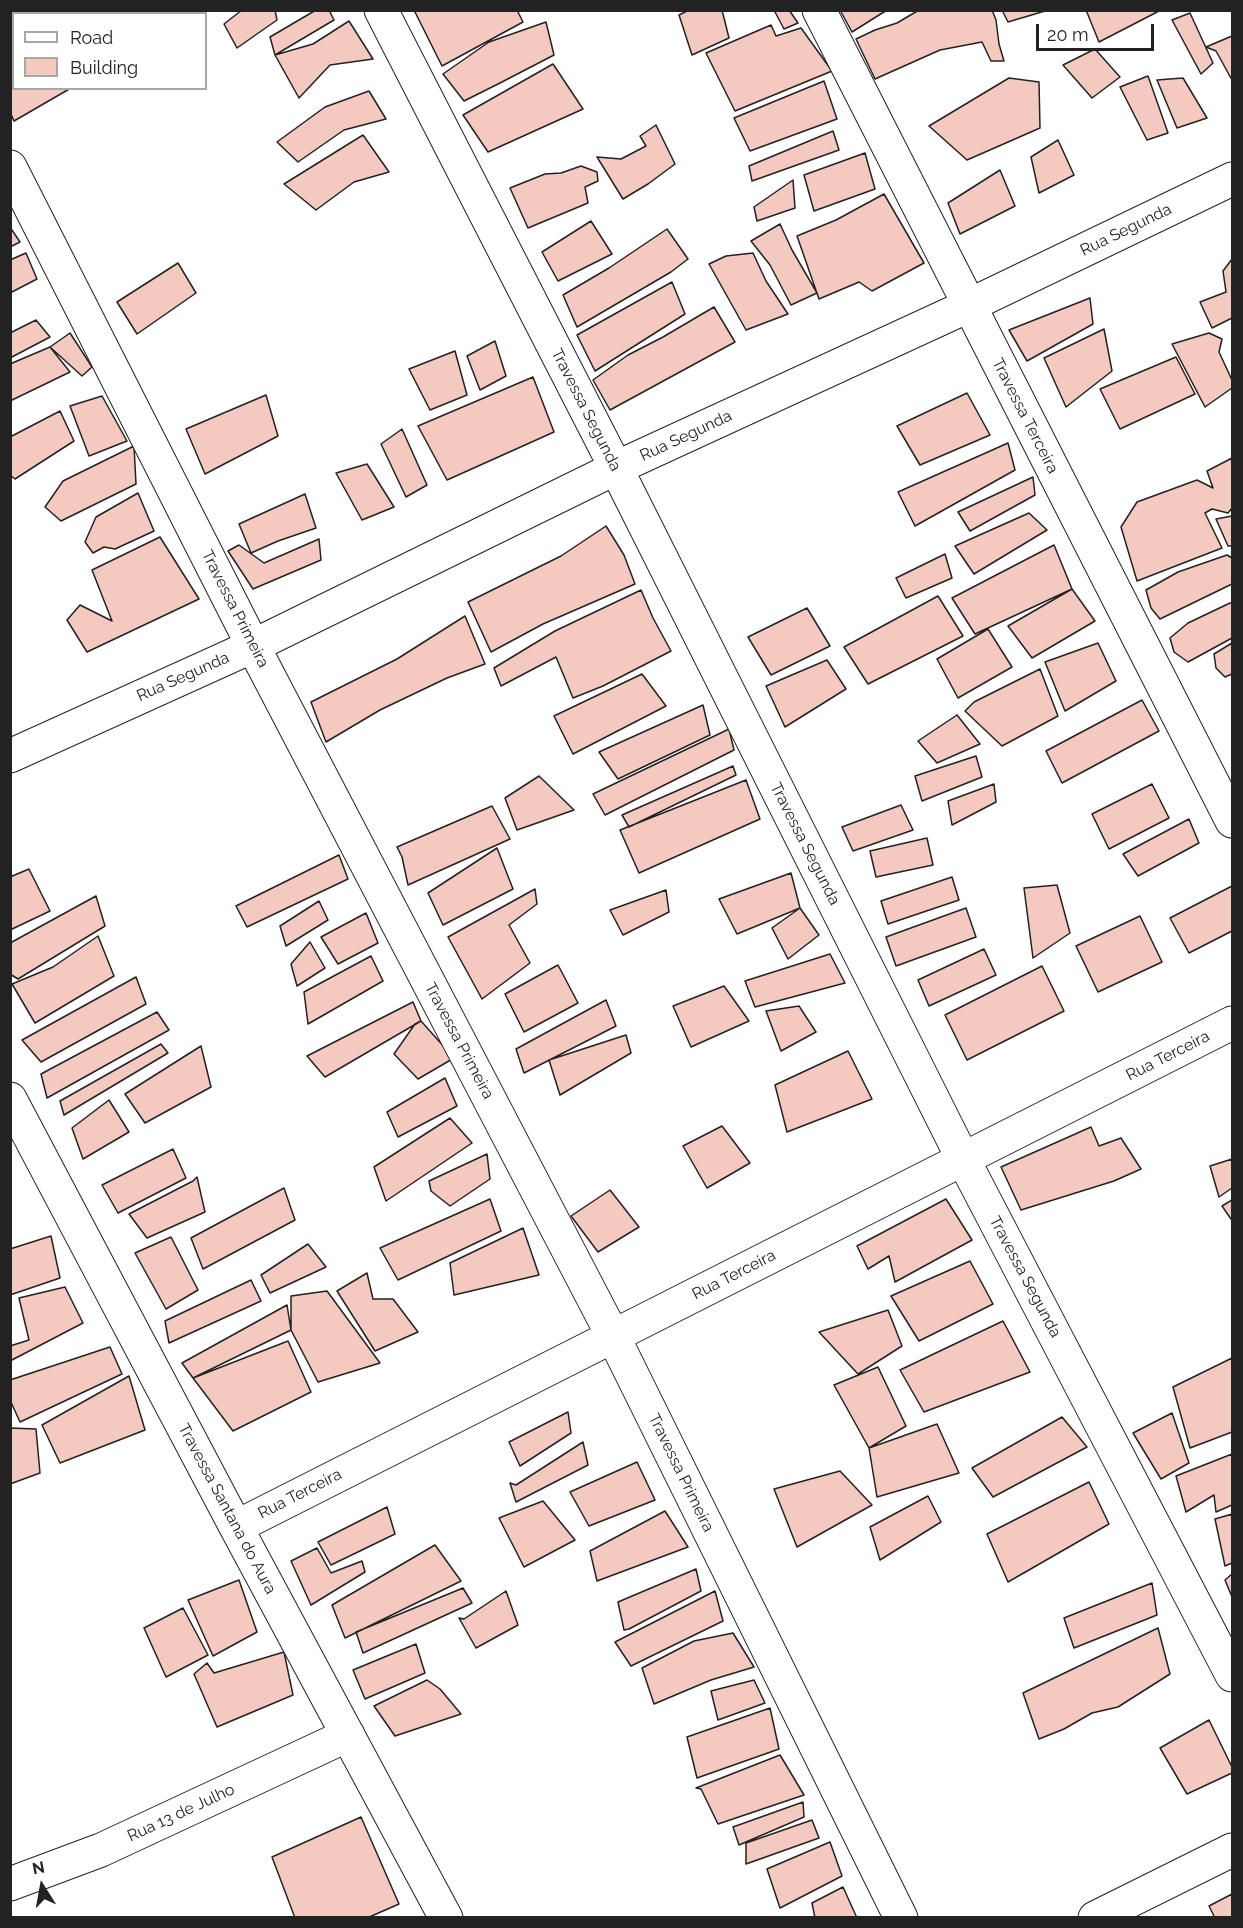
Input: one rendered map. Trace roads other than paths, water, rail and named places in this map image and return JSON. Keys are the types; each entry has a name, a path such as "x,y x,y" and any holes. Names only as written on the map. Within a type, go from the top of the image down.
{"street":[{"name":"Travessa Segunda","path":"381,10 616,468 963,1160 1233,1675"},
{"name":"Travessa Terceira","path":"819,10 968,306 1233,821"},
{"name":"Travessa Primeira","path":"10,167 253,646 613,1336 901,1917"},
{"name":"Rua Segunda","path":"10,756 253,646 616,468 968,306 1233,179"},
{"name":"Rua Terceira","path":"236,1527 1233,1023"},
{"name":"Travessa Santana do Aura","path":"10,1099 236,1527 446,1917"},
{"name":"Rua 13 de Julho","path":"10,1884 101,1850 348,1735"},
{"path":"1095,1917 1233,1850"}]}
